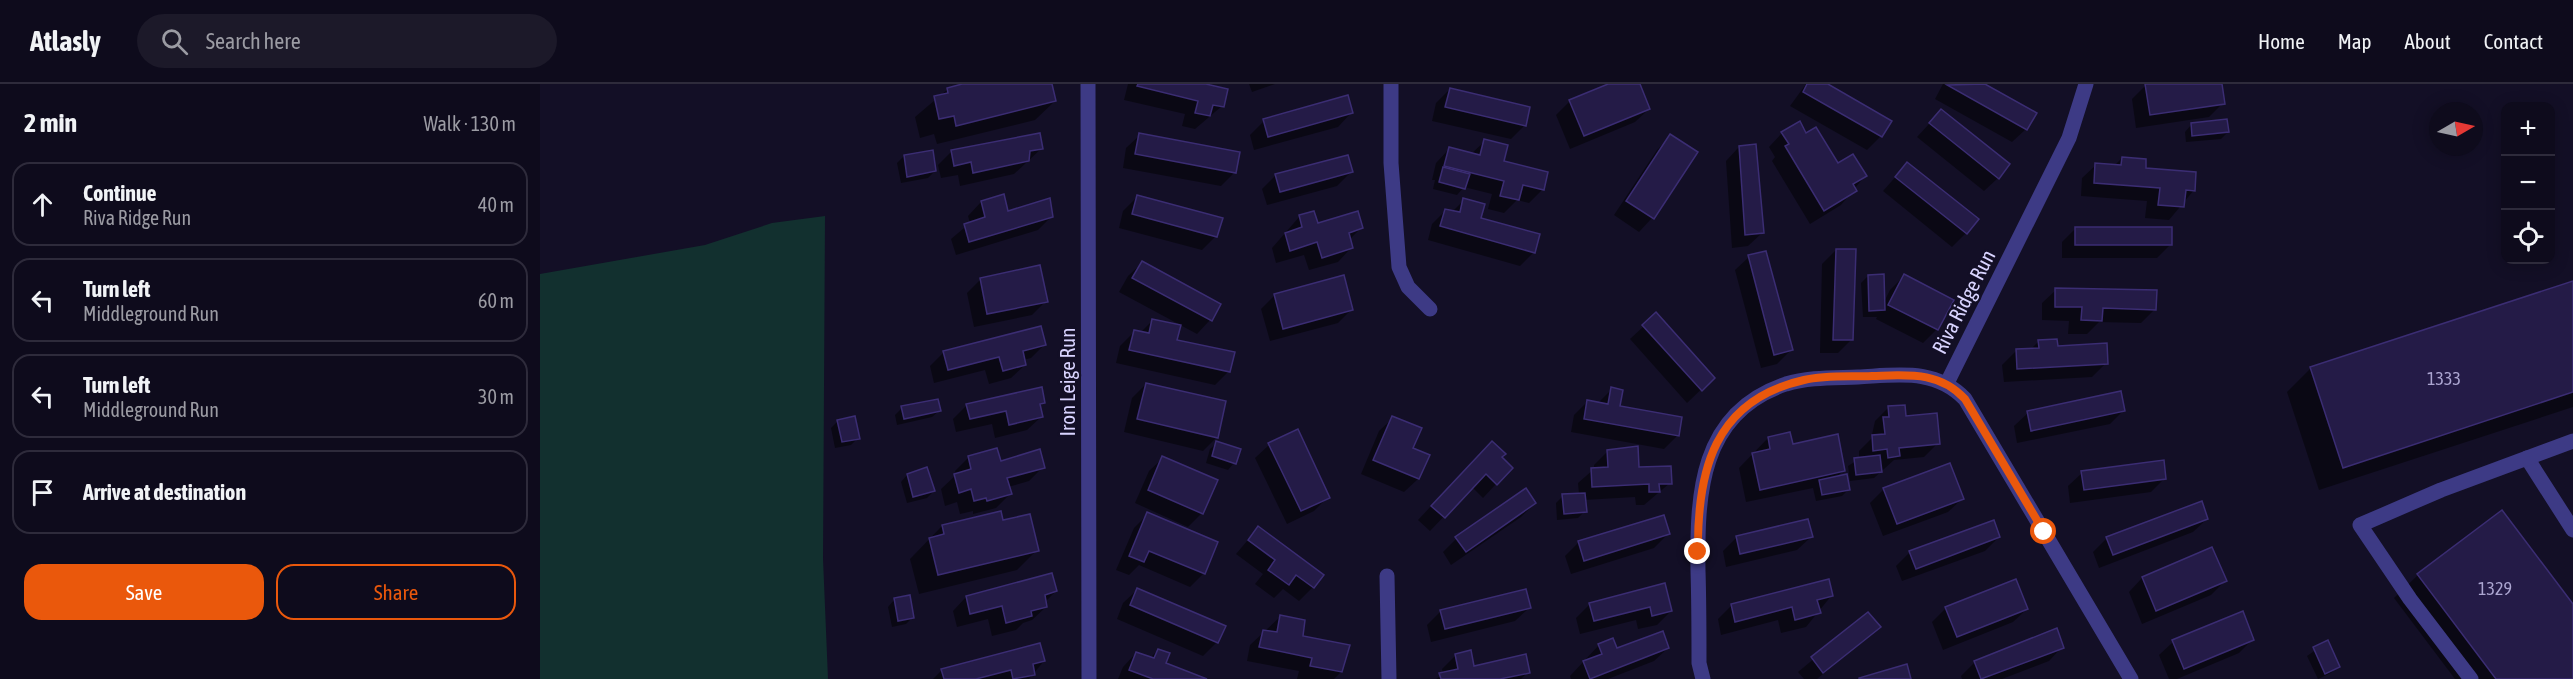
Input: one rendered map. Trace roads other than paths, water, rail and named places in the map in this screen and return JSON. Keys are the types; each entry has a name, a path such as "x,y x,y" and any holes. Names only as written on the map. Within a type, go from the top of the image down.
{"street":[{"name":"Iron Leige Run","path":"1088,84 1089,679"},
{"path":"1391,84 1391,163 1399,267 1408,287 1430,309"},
{"name":"Riva Ridge Run","path":"2086,84 2069,138 1947,383 1965,399 2131,679"},
{"path":"1704,679 1700,663 1698,509 1703,476 1718,439 1736,416 1754,401 1774,390 1807,379 1926,375 1947,383"},
{"path":"2471,679 2410,599 2360,525 2441,490 2573,441"},
{"path":"2527,458 2573,530"},
{"path":"1387,576 1389,679"}]}
